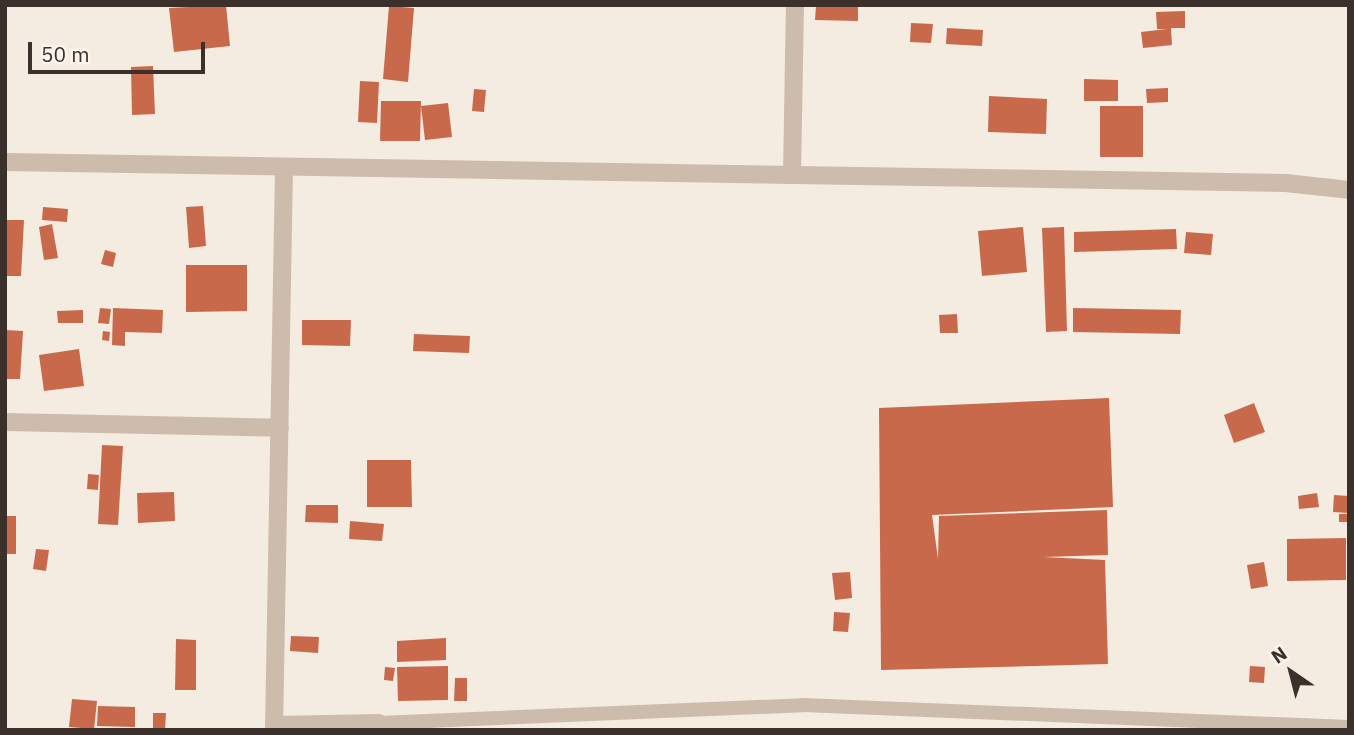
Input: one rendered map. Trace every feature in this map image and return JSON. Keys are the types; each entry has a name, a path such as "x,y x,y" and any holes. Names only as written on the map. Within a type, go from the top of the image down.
{"street":[{"path":"792,176 795,5"},
{"path":"5,162 1286,183 1349,190"},
{"path":"284,168 274,727 379,723"},
{"path":"5,422 280,428"}],"lane":[{"path":"379,723 803,705 1349,727"}],"building":[{"path":"226,5 230,46 174,52 169,8"},
{"path":"816,5 858,5 858,21 815,20"},
{"path":"389,6 414,8 408,82 383,79"},
{"path":"1185,11 1185,28 1171,28 1172,45 1143,48 1141,32 1167,29 1157,29 1156,12"},
{"path":"911,23 933,24 931,43 910,42"},
{"path":"947,28 983,30 982,46 946,44"},
{"path":"153,66 155,114 132,115 131,67"},
{"path":"1084,79 1118,80 1118,101 1084,101"},
{"path":"360,81 379,82 377,123 358,122"},
{"path":"1168,88 1168,102 1147,103 1146,89"},
{"path":"474,89 486,90 484,112 472,111"},
{"path":"989,96 1047,99 1046,134 988,132"},
{"path":"381,101 421,101 420,141 380,141"},
{"path":"448,103 452,137 425,140 421,106"},
{"path":"1100,106 1143,106 1143,157 1100,157"},
{"path":"203,206 206,246 189,248 186,207"},
{"path":"43,207 68,209 67,222 42,220"},
{"path":"5,220 24,220 21,276 5,276"},
{"path":"52,224 58,258 44,260 39,227"},
{"path":"1023,227 1027,272 982,276 978,231"},
{"path":"1064,227 1067,331 1046,332 1042,228"},
{"path":"1176,229 1177,249 1074,252 1074,232"},
{"path":"1186,232 1213,234 1211,255 1184,253"},
{"path":"105,250 116,253 113,267 101,264"},
{"path":"186,265 247,265 247,311 186,312"},
{"path":"100,308 111,309 109,324 98,323"},
{"path":"113,308 163,310 162,333 125,332 125,346 112,345"},
{"path":"1073,308 1181,310 1180,334 1073,332"},
{"path":"83,310 83,323 58,323 57,311"},
{"path":"957,314 958,333 940,333 939,315"},
{"path":"302,320 351,320 350,346 302,345"},
{"path":"5,330 23,331 20,379 5,379"},
{"path":"103,331 110,332 109,341 102,340"},
{"path":"414,334 470,336 469,353 413,351"},
{"path":"79,349 84,386 44,391 39,355"},
{"path":"1109,398 1113,507 932,515 938,559 939,516 1107,510 1108,555 1043,557 1105,560 1108,664 881,670 879,408"},
{"path":"1254,403 1265,432 1234,443 1224,415"},
{"path":"102,445 123,446 118,525 98,524"},
{"path":"367,460 411,460 412,507 367,507"},
{"path":"88,474 99,475 98,490 87,489"},
{"path":"174,492 175,521 138,523 137,493"},
{"path":"1317,493 1319,507 1299,509 1298,496"},
{"path":"1334,495 1349,496 1349,513 1333,512"},
{"path":"306,505 338,505 338,523 305,522"},
{"path":"1339,514 1349,514 1349,522 1339,522"},
{"path":"5,516 16,516 16,554 5,554"},
{"path":"350,521 384,524 382,541 349,539"},
{"path":"1346,538 1346,580 1287,581 1287,539"},
{"path":"36,549 49,550 46,571 33,569"},
{"path":"1264,562 1268,586 1251,589 1247,565"},
{"path":"850,572 852,598 835,600 832,573"},
{"path":"834,612 850,613 848,632 833,631"},
{"path":"291,636 319,637 318,653 290,651"},
{"path":"446,638 446,660 397,662 397,641"},
{"path":"176,639 196,640 196,690 175,690"},
{"path":"448,666 448,700 398,701 397,667"},
{"path":"1250,666 1265,667 1264,683 1249,682"},
{"path":"385,667 395,668 393,681 384,680"},
{"path":"455,678 467,678 467,701 454,701"},
{"path":"72,699 97,701 94,729 69,727"},
{"path":"98,706 135,707 135,727 97,726"},
{"path":"153,713 166,713 165,730 153,730"}]}
